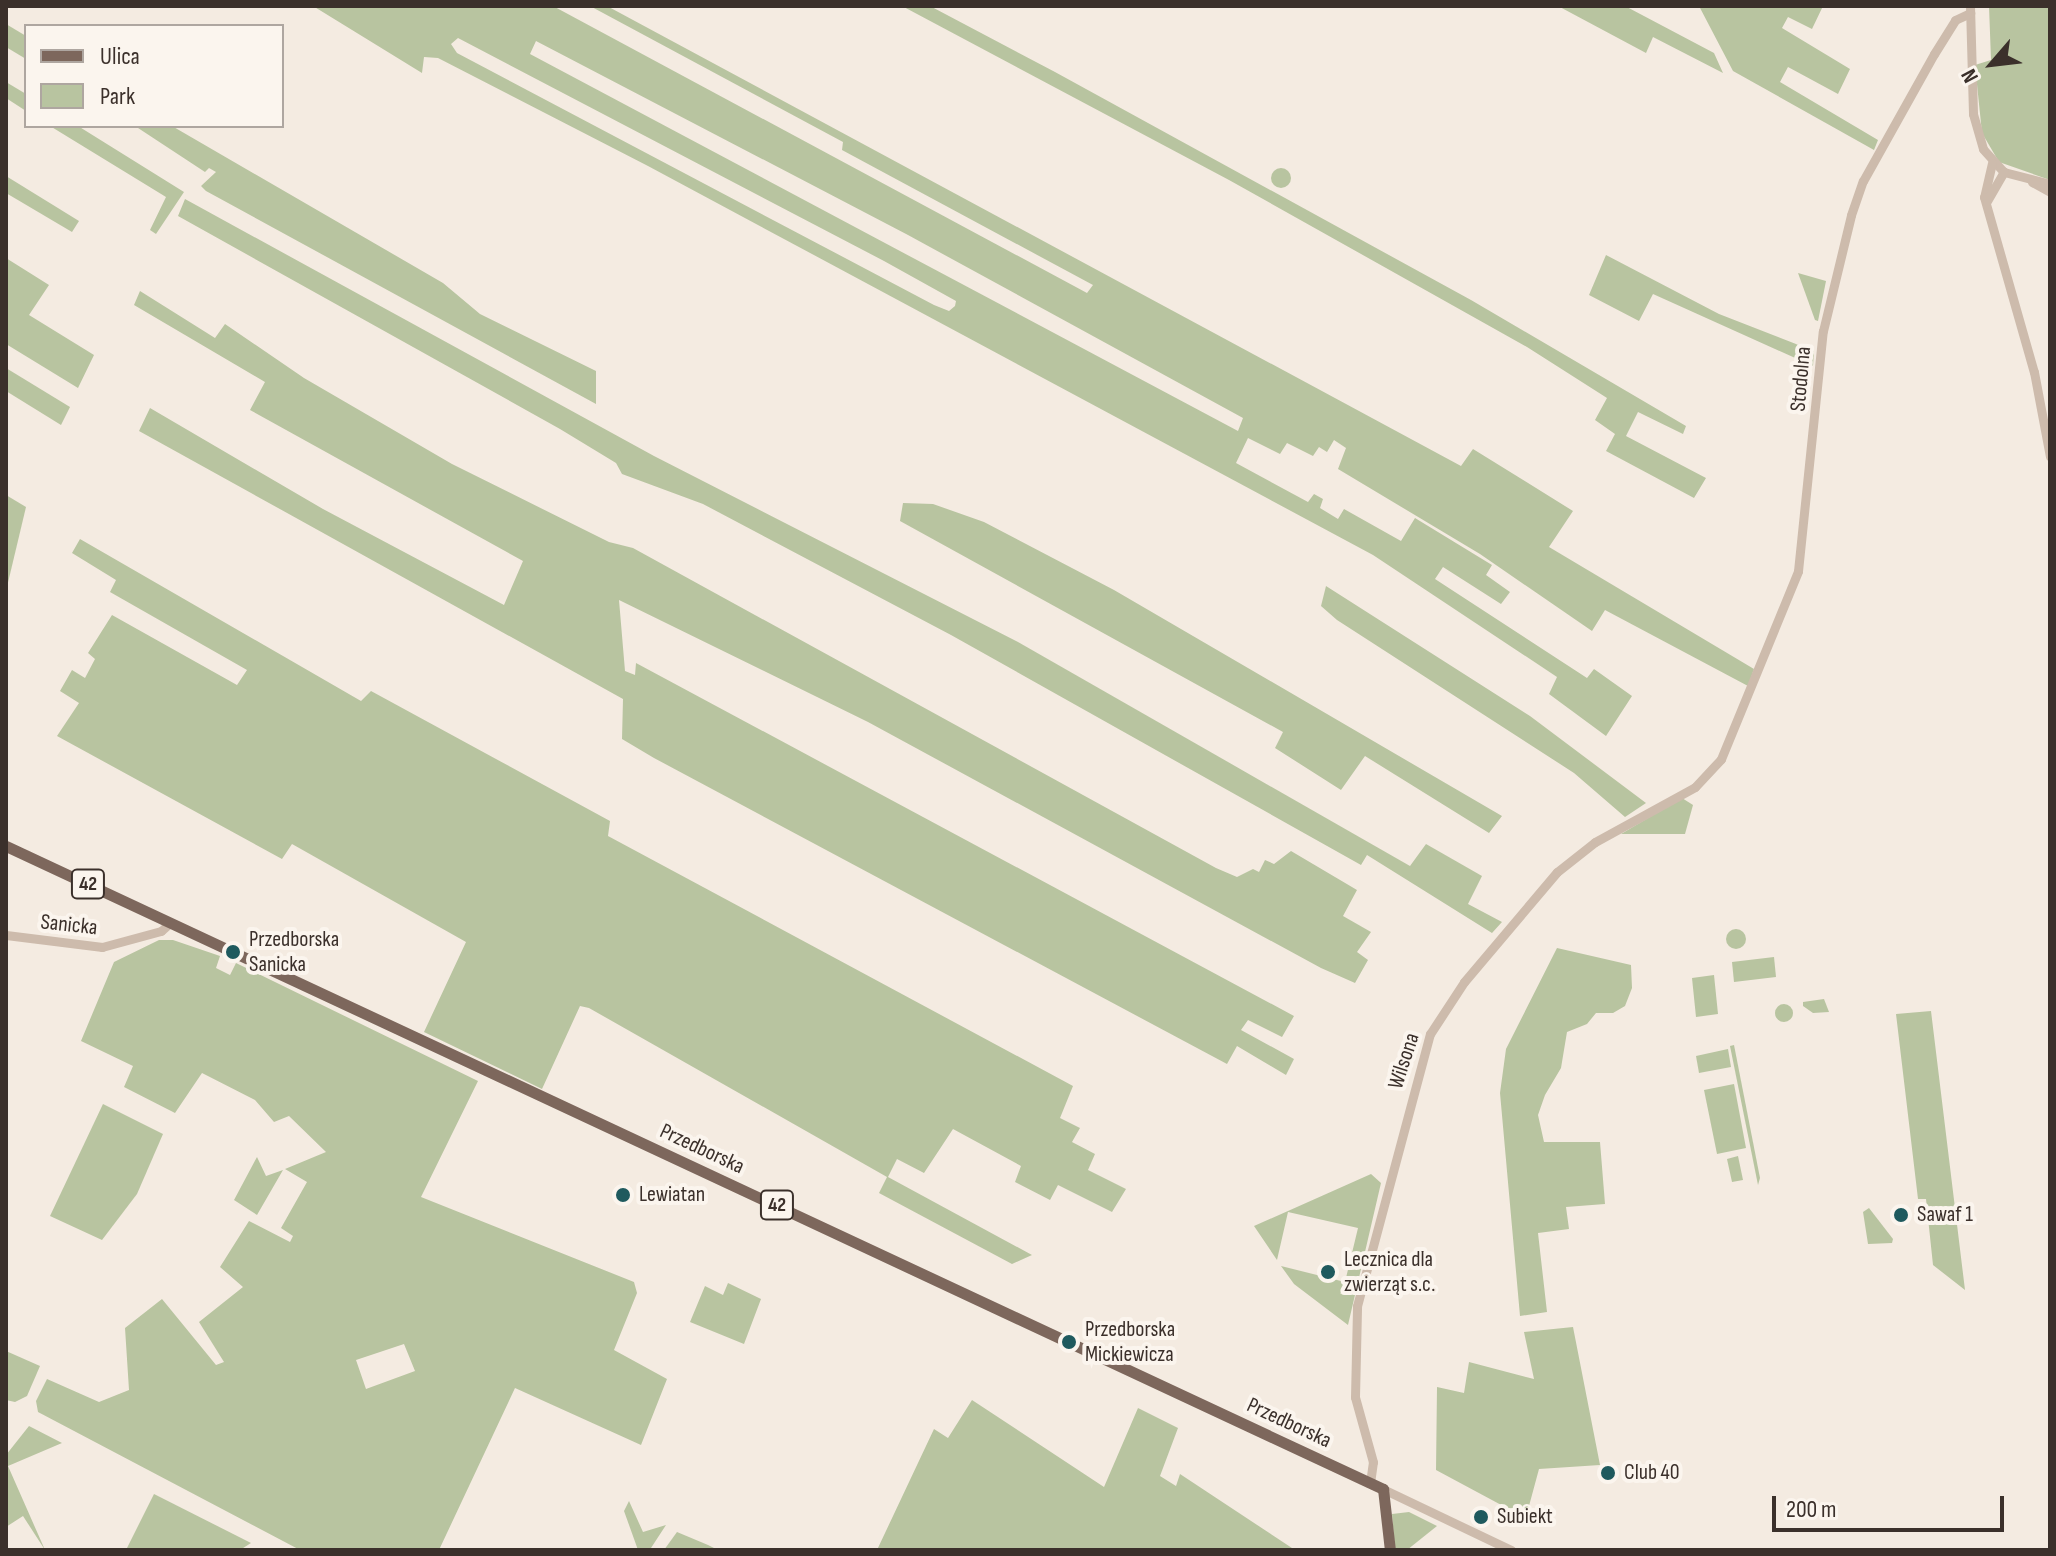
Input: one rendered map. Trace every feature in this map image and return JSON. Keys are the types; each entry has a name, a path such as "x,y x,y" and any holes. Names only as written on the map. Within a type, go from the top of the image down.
{"main road":[{"name":"Przedborska","path":"6,846 1383,1489"},
{"path":"1383,1489 1390,1550"}],"street":[{"path":"1970,9 1973,114 1992,163 2004,172 2050,192"},
{"name":"Stodolna","path":"1714,769 1747,708 1798,571 1823,331 1851,215 1863,181 1934,54 1955,20 1970,9"},
{"path":"1992,163 1983,189 2034,372 2050,457"},
{"path":"1986,204 1989,190 2004,172"},
{"path":"2032,182 2050,184"},
{"name":"Wilsona","path":"1370,1483 1373,1462 1355,1397 1357,1306 1430,1034 1464,982 1557,872 1595,842 1688,791 1714,769"},
{"name":"Sanicka","path":"6,935 102,947 161,931 170,923"},
{"name":"Przedborska","path":"1383,1489 1511,1550"}],"green space":[{"path":"313,6 553,6 1087,293 1093,285 842,150 843,142 590,6 607,6 1461,466 1473,449 1573,511 1549,547 1754,669 1748,686 1605,610 1592,631 1480,554 1338,469 1346,448 1334,440 1327,452 1319,447 1313,456 1287,443 1280,454 1248,438 1236,463 1308,502 1314,494 1323,499 1320,508 1338,519 1344,509 1401,541 1415,518 1492,565 1486,575 1510,592 1501,604 1443,567 1435,579 1587,678 1594,669 1632,696 1606,736 1549,694 1557,677 1373,555 648,166 438,58 424,57 422,73","holes":["458,38 884,261 956,301 955,306 949,311 934,305 457,53 451,44","536,41 908,235 1243,418 1238,431 530,54"]},
{"path":"902,6 930,6 1055,72 1471,300 1686,426 1683,434 1638,412 1626,436 1706,478 1694,498 1606,451 1615,434 1595,420 1607,398 1527,347 1229,180"},
{"path":"1558,6 1625,6 1714,53 1723,73 1653,37 1646,53"},
{"path":"1699,6 1823,6 1812,29 1788,17 1782,28 1850,69 1838,94 1788,67 1780,82 1878,140 1874,150 1733,71"},
{"path":"1989,6 2050,6 2050,180 1999,162 1982,133 1975,65 1991,60"},
{"path":"6,24 24,35 24,58 6,47"},
{"path":"6,82 24,93 24,110 6,98"},
{"path":"53,128 81,128 184,192 156,234 150,230 166,197"},
{"path":"138,128 175,128 443,283 480,314 596,371 596,404 206,191 201,186 216,172 209,168 205,172"},
{"path":"1281,168 1288,171 1291,178 1288,185 1281,188 1274,185 1271,178 1274,171"},
{"path":"6,176 79,221 72,232 6,193"},
{"path":"185,199 654,456 1018,642 1410,866 1426,844 1482,876 1468,904 1502,922 1492,933 1367,855 1361,865 951,635 703,504 622,474 616,463 560,429 178,216"},
{"path":"1606,255 1719,314 1814,351 1813,366 1653,294 1639,321 1589,295"},
{"path":"6,258 49,285 29,315 94,355 78,388 6,344"},
{"path":"1798,273 1826,281 1818,321 1815,320"},
{"path":"140,291 215,338 225,324 304,378 452,464 609,542 633,548 1216,868 1237,877 1253,869 1259,872 1265,860 1274,864 1291,851 1357,890 1343,916 1371,932 1357,952 1368,960 1355,983 1321,968 868,722 619,600 625,671 635,675 636,663 1294,1016 1282,1037 1248,1020 1241,1030 1294,1059 1286,1075 1237,1046 1227,1064 654,758 622,739 623,699 139,431 150,408 323,509 504,605 523,561 250,410 265,382 134,305"},
{"path":"6,368 70,407 61,425 6,391"},
{"path":"6,495 26,507 6,591"},
{"path":"903,503 933,504 984,522 1114,590 1502,816 1489,833 1365,756 1341,790 1275,748 1283,732 900,521"},
{"path":"80,539 361,701 371,691 610,821 608,836 1073,1086 1060,1118 1080,1128 1072,1142 1095,1154 1088,1170 1126,1189 1112,1212 1058,1185 1050,1200 1015,1182 1021,1166 953,1129 924,1173 897,1159 888,1177 1032,1255 1012,1264 879,1193 887,1177 589,1008 580,1006 542,1089 424,1032 466,942 292,844 282,859 57,736 79,703 60,691 72,670 85,678 95,659 88,653 112,615 237,685 247,670 110,592 116,580 72,553"},
{"path":"1326,586 1530,716 1646,803 1625,817 1574,773 1337,620 1321,606"},
{"path":"1682,798 1693,805 1685,834 1621,834"},
{"path":"1736,929 1743,932 1746,939 1743,946 1736,949 1729,946 1726,939 1729,932"},
{"path":"159,940 173,940 220,956 216,968 230,975 236,963 478,1081 421,1197 634,1282 637,1293 614,1350 667,1379 641,1445 515,1388 439,1550 300,1550 38,1412 36,1401 47,1379 99,1402 129,1390 125,1328 162,1299 216,1365 224,1362 199,1322 243,1287 220,1267 249,1221 290,1242 293,1236 281,1228 307,1182 285,1169 326,1152 289,1116 274,1122 255,1100 202,1073 175,1113 124,1087 133,1066 81,1041 114,962","holes":["404,1344 415,1371 366,1389 356,1360"]},
{"path":"1557,948 1631,965 1632,988 1625,1006 1613,1013 1596,1013 1587,1024 1567,1032 1561,1068 1545,1095 1538,1115 1544,1142 1600,1142 1605,1204 1566,1207 1569,1229 1538,1233 1547,1312 1520,1316 1500,1093 1506,1049"},
{"path":"1774,957 1776,977 1734,982 1732,962"},
{"path":"1714,975 1718,1014 1696,1017 1692,978"},
{"path":"1824,999 1829,1012 1813,1013 1803,1006 1803,1002"},
{"path":"1780,1004 1788,1004 1793,1013 1791,1020 1780,1022 1775,1017 1775,1009"},
{"path":"1931,1011 1965,1290 1933,1265 1926,1199 1918,1199 1896,1014"},
{"path":"1734,1045 1760,1178 1758,1185 1730,1046"},
{"path":"1728,1049 1731,1067 1699,1073 1696,1056"},
{"path":"1734,1084 1746,1148 1717,1154 1704,1090"},
{"path":"103,1104 163,1134 137,1194 102,1240 50,1216"},
{"path":"1738,1156 1743,1180 1732,1182 1727,1159"},
{"path":"257,1157 266,1176 283,1170 257,1215 234,1200"},
{"path":"1371,1174 1381,1183 1348,1325 1294,1284 1281,1266 1345,1282 1358,1228 1288,1212 1277,1260 1254,1226"},
{"path":"1869,1208 1893,1239 1892,1243 1868,1244 1863,1212"},
{"path":"728,1283 761,1299 744,1344 690,1322 705,1286 723,1295"},
{"path":"1573,1327 1600,1465 1539,1469 1529,1506 1518,1514 1436,1470 1437,1387 1464,1393 1469,1362 1534,1379 1524,1332"},
{"path":"6,1351 40,1366 27,1396 15,1402 6,1400"},
{"path":"972,1400 1104,1487 1138,1408 1178,1428 1160,1476 1176,1486 1180,1474 1295,1550 877,1550 934,1429 948,1438"},
{"path":"29,1426 62,1443 8,1466 45,1550 23,1516 6,1527 6,1455"},
{"path":"154,1494 251,1543 240,1550 126,1550"},
{"path":"629,1501 643,1532 666,1525 651,1548 638,1550 624,1511"},
{"path":"1409,1512 1437,1526 1407,1550 1395,1550 1392,1514"},
{"path":"677,1532 708,1545 718,1550 664,1550"}],"place":[{"name":"Przedborska Sanicka","path":"233,952"},
{"name":"Lewiatan","path":"623,1195"},
{"name":"Sawaf 1","path":"1901,1215"},
{"name":"Lecznica dla zwierząt s.c.","path":"1328,1272"},
{"name":"Przedborska Mickiewicza","path":"1069,1342"},
{"name":"Club 40","path":"1608,1473"},
{"name":"Subiekt","path":"1481,1517"}]}
